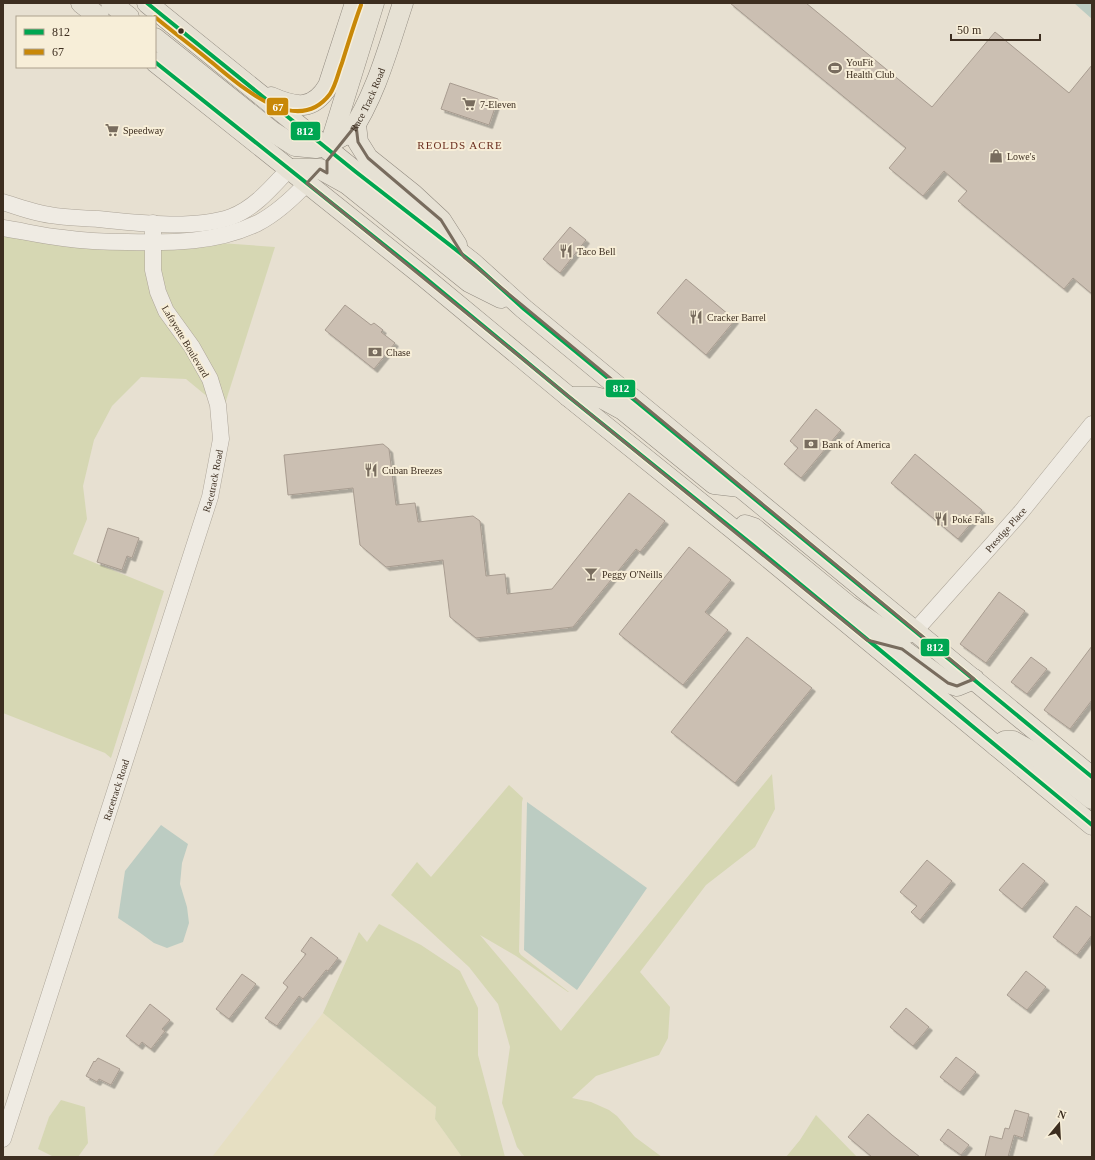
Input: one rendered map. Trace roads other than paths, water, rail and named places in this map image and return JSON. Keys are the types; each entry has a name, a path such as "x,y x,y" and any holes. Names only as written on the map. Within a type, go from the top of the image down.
{"main road":[{"path":"82,3 98,16"},
{"path":"112,3 128,16"},
{"path":"147,3 256,91 322,156 347,184 469,282 524,308"},
{"path":"256,91 288,105 299,105 314,102 322,96 328,86 355,3"},
{"name":"Race Track Road","path":"322,156 322,128 331,106 364,3"},
{"path":"374,3 322,156 342,212 429,281 569,398 710,511 1092,825"},
{"path":"390,44 392,3"},
{"name":"Race Track Road","path":"289,169 322,156 356,125 378,80 403,3"},
{"path":"156,39 273,132 295,146 322,156 464,256 524,308 1092,777"},
{"path":"156,63 289,169 322,156"},
{"path":"356,125 358,142 368,158 413,194 441,220 464,256"},
{"path":"569,398 595,397 603,399 623,410 714,484 740,487"},
{"path":"710,511 754,528 849,606 878,626 895,635 915,631"},
{"path":"867,640 902,649 948,683 957,686 974,679"},
{"path":"996,746 1005,741 1013,742 1030,750 1092,799"}],"street":[{"path":"3,228 64,238 104,242 194,241 223,236 258,223 286,204 322,156"},
{"path":"3,202 50,215 153,223 183,224 206,222 230,217 246,210 261,198 289,169"},
{"name":"Lafayette Boulevard","path":"153,223 153,270 158,292 166,311 192,347 210,379 218,406 221,439"},
{"name":"Prestige Place","path":"915,631 1021,512 1092,424"},
{"name":"Racetrack Road","path":"3,1139 210,497 221,439"}],"place":[{"name":"YouFit Health Club","path":"835,68"},
{"name":"7-Eleven","path":"469,104"},
{"name":"Speedway","path":"112,130"},
{"name":"Lowe's","path":"996,156"},
{"name":"Taco Bell","path":"566,251"},
{"name":"Cracker Barrel","path":"696,317"},
{"name":"Chase","path":"375,352"},
{"name":"Bank of America","path":"811,444"},
{"name":"Cuban Breezes","path":"371,470"},
{"name":"Poké Falls","path":"941,519"},
{"name":"Peggy O'Neills","path":"591,574"}],"district":[{"name":"REOLDS ACRE","path":"460,145"}]}
